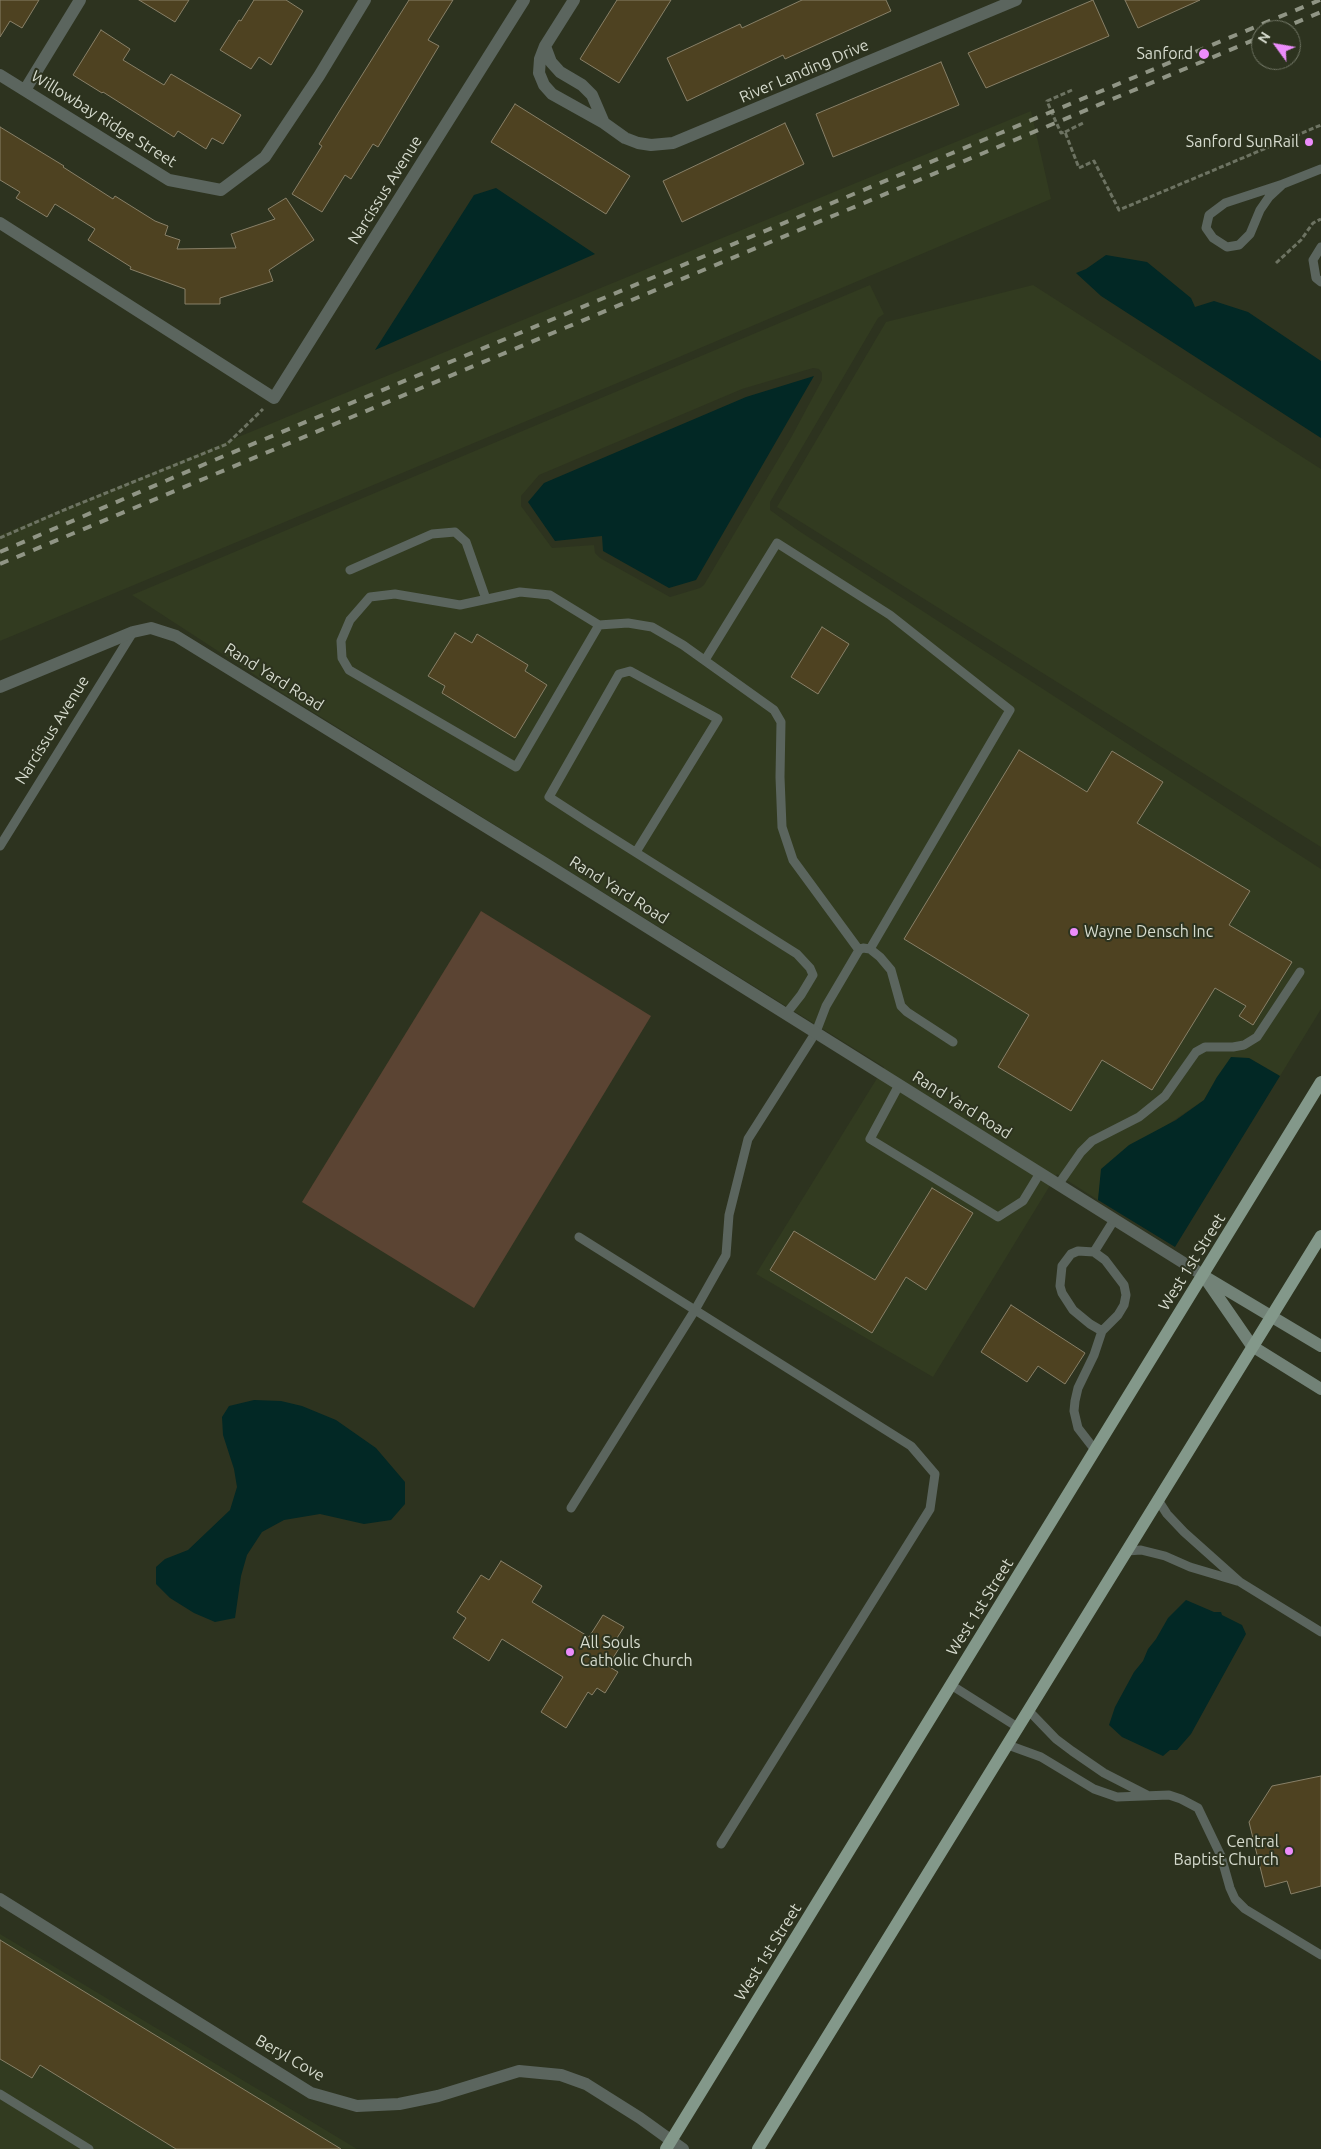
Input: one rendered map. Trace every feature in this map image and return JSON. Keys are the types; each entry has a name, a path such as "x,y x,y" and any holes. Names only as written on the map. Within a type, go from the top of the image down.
{"main road":[{"name":"West 1st Street","path":"669,2145 1321,1082"},
{"path":"758,2149 1321,1236"},
{"path":"1203,1275 1321,1346"},
{"path":"1203,1275 1252,1346 1321,1389"}],"street":[{"path":"24,90 80,0"},
{"name":"Willowbay Ridge Street","path":"0,75 169,180 221,190 265,157 319,76 365,0"},
{"name":"Narcissus Avenue","path":"274,398 524,0"},
{"name":"River Landing Drive","path":"574,0 545,46 540,59 539,73 544,85 552,94 638,143 651,145 673,143 1016,0"},
{"path":"545,46 551,62 560,72 582,85 592,96 604,123"},
{"path":"0,223 274,398"},
{"name":"Rand Yard Road","path":"0,687 133,632 152,628 176,636 535,856 1203,1275"},
{"name":"Beryl Cove","path":"0,1899 311,2092 357,2106 399,2104 438,2096 519,2071 561,2075 586,2084 640,2118 669,2145 683,2149"}],"lane":[{"path":"1282,184 1269,196 1260,210 1250,234 1238,245 1227,246 1213,238 1206,228 1209,215 1225,203 1282,184 1321,168"},
{"path":"1321,247 1313,260 1316,278 1321,282"},
{"path":"350,570 432,534 455,532 466,542 486,599"},
{"path":"705,660 776,543 890,615 1010,710 870,949"},
{"path":"599,625 516,767 349,670 342,658 341,641 350,620 370,597 395,594 460,605 520,592 550,595 599,625 628,622 652,627 705,660 774,710 781,722 780,777 782,826 794,860 859,950"},
{"name":"Narcissus Avenue","path":"0,846 133,632"},
{"path":"636,852 718,719 630,671 619,674 549,797 797,954 810,968 813,975 801,995 786,1014"},
{"path":"571,1508 726,1255 729,1215 748,1139 816,1032 826,1006 859,950 863,948 870,949 891,970 901,1006 953,1042"},
{"path":"1058,1184 1080,1152 1092,1141 1139,1117 1165,1096 1196,1052 1205,1046 1233,1047 1244,1045 1257,1037 1300,972"},
{"path":"899,1085 870,1139 998,1217 1023,1201 1040,1173"},
{"path":"1094,1252 1114,1220"},
{"path":"578,1237 911,1446 935,1474 930,1509 721,1844"},
{"path":"1096,1450 1078,1428 1074,1411 1075,1401 1078,1388 1094,1355 1102,1331 1118,1315 1124,1305 1126,1295 1124,1285 1105,1260 1094,1252 1078,1251 1072,1254 1062,1266 1060,1286 1062,1294 1073,1310 1102,1331"},
{"path":"1158,1500 1167,1514 1180,1528 1240,1582 1321,1632"},
{"path":"1127,1551 1141,1550 1165,1556 1190,1567 1240,1582"},
{"path":"951,1685 1019,1728"},
{"path":"1029,1711 1056,1739 1072,1751 1104,1773 1147,1795"},
{"path":"1008,1745 1041,1757 1094,1789 1117,1797 1169,1795 1182,1799 1198,1808 1221,1856 1235,1899 1245,1909 1321,1955"},
{"path":"0,2094 89,2149"}],"path":[{"path":"1072,90 1047,100 1061,134 1085,122"},
{"path":"1064,132 1080,168 1094,161 1119,210 1321,126"},
{"path":"1276,264 1302,239 1313,223 1321,219"},
{"path":"1302,239 1308,243"},
{"path":"0,538 227,444 274,398"}],"shaded area":[{"path":"1031,111 1051,199 639,374 0,641 0,535"},
{"path":"870,285 884,314 878,318 770,502 770,510 799,531 1321,869 1321,1009 1280,1076 1249,1058 1217,1077 1204,1100 1102,1169 1098,1200 1057,1174 933,1377 756,1274 884,1067 284,694 132,595","holes":["813,368 819,369 822,373 822,380 792,436 704,585 700,588 670,597 600,558 595,553 594,545 552,548 521,506 521,496 539,475 742,389"]},
{"path":"1033,285 1321,469 1321,847 777,507 886,322"},
{"path":"481,911 651,1016 474,1308 302,1202"},
{"path":"0,1934 357,2149 0,2149"}],"water":[{"path":"496,188 595,254 375,350 474,195"},
{"path":"1106,255 1147,262 1191,298 1195,307 1214,301 1248,312 1321,361 1321,438 1101,296 1076,273 1086,269"},
{"path":"814,376 696,580 669,588 603,551 602,536 555,541 528,502 544,483 746,397"},
{"path":"1231,1057 1249,1058 1280,1076 1175,1247 1098,1200 1101,1169 1129,1145 1176,1120 1204,1100"},
{"path":"254,1400 281,1401 302,1406 336,1420 376,1448 405,1482 405,1504 391,1520 364,1524 320,1514 284,1520 262,1532 247,1555 241,1576 235,1618 215,1622 194,1613 170,1598 156,1584 156,1567 165,1559 188,1550 230,1510 237,1487 234,1469 223,1435 222,1417 229,1406"},
{"path":"1186,1600 1214,1612 1221,1612 1222,1615 1242,1625 1246,1634 1191,1734 1177,1750 1170,1750 1163,1756 1122,1737 1109,1725 1115,1707 1134,1672 1143,1661 1148,1649 1168,1618"}],"building":[{"path":"0,0 39,0 22,28 10,21 0,37"},
{"path":"139,0 189,0 175,22"},
{"path":"254,0 286,0 303,11 271,65 259,57 251,69 220,50"},
{"path":"409,0 453,0 428,40 439,46 378,147 373,144 351,179 345,175 322,212 292,194 322,146 319,144"},
{"path":"617,0 671,0 619,83 580,59"},
{"path":"802,0 886,0 891,11 785,59 783,55 687,101 667,58 740,24 742,28"},
{"path":"1093,0 1109,36 986,88 968,53"},
{"path":"1125,0 1200,0 1138,28"},
{"path":"101,30 130,49 123,60 164,85 171,74 241,115 223,144 212,138 206,149 178,131 174,137 73,75"},
{"path":"941,62 959,105 833,157 816,114"},
{"path":"515,104 630,176 606,214 491,142"},
{"path":"785,123 804,164 682,222 663,181"},
{"path":"0,127 64,166 113,199 115,196 155,221 168,226 165,235 180,240 177,249 236,248 231,234 275,219 268,209 286,198 314,240 269,270 273,281 220,298 220,304 185,304 185,289 130,269 131,267 88,240 95,229 55,204 47,217 16,198 20,192 0,180"},
{"path":"822,627 849,644 818,694 791,677"},
{"path":"455,633 472,643 477,634 528,665 525,671 547,685 515,738 442,693 445,686 428,676"},
{"name":"Wayne Densch Inc","path":"1019,750 1087,792 1112,751 1163,782 1137,823 1250,891 1229,925 1292,962 1253,1025 1239,1016 1246,1006 1215,988 1152,1090 1102,1060 1071,1111 998,1067 1029,1015 904,939"},
{"path":"932,1188 973,1213 926,1290 906,1277 872,1333 770,1270 794,1231 875,1280"},
{"path":"1011,1305 1085,1353 1065,1384 1038,1366 1027,1382 981,1352"},
{"name":"All Souls Catholic Church","path":"501,1561 542,1586 532,1602 589,1637 603,1615 624,1627 617,1638 623,1642 608,1666 618,1672 605,1693 597,1688 592,1695 588,1692 566,1728 541,1712 563,1677 502,1639 489,1661 453,1638 466,1618 457,1612 481,1575 489,1580"},
{"name":"Central Baptist Church","path":"1321,1776 1321,1886 1291,1894 1287,1881 1265,1887 1249,1822 1272,1786"},
{"path":"0,1940 341,2149 176,2149 40,2065 32,2078 0,2059"}],"railway":[{"path":"0,552 212,461 1320,0"},
{"path":"1301,20 1321,12"},
{"path":"0,564 1251,41"}],"place":[{"name":"Sanford","path":"1204,54"},
{"name":"Sanford SunRail","path":"1309,142"},
{"name":"Wayne Densch Inc","path":"1074,932"},
{"name":"All Souls Catholic Church","path":"570,1652"},
{"name":"Central Baptist Church","path":"1289,1851"}]}
